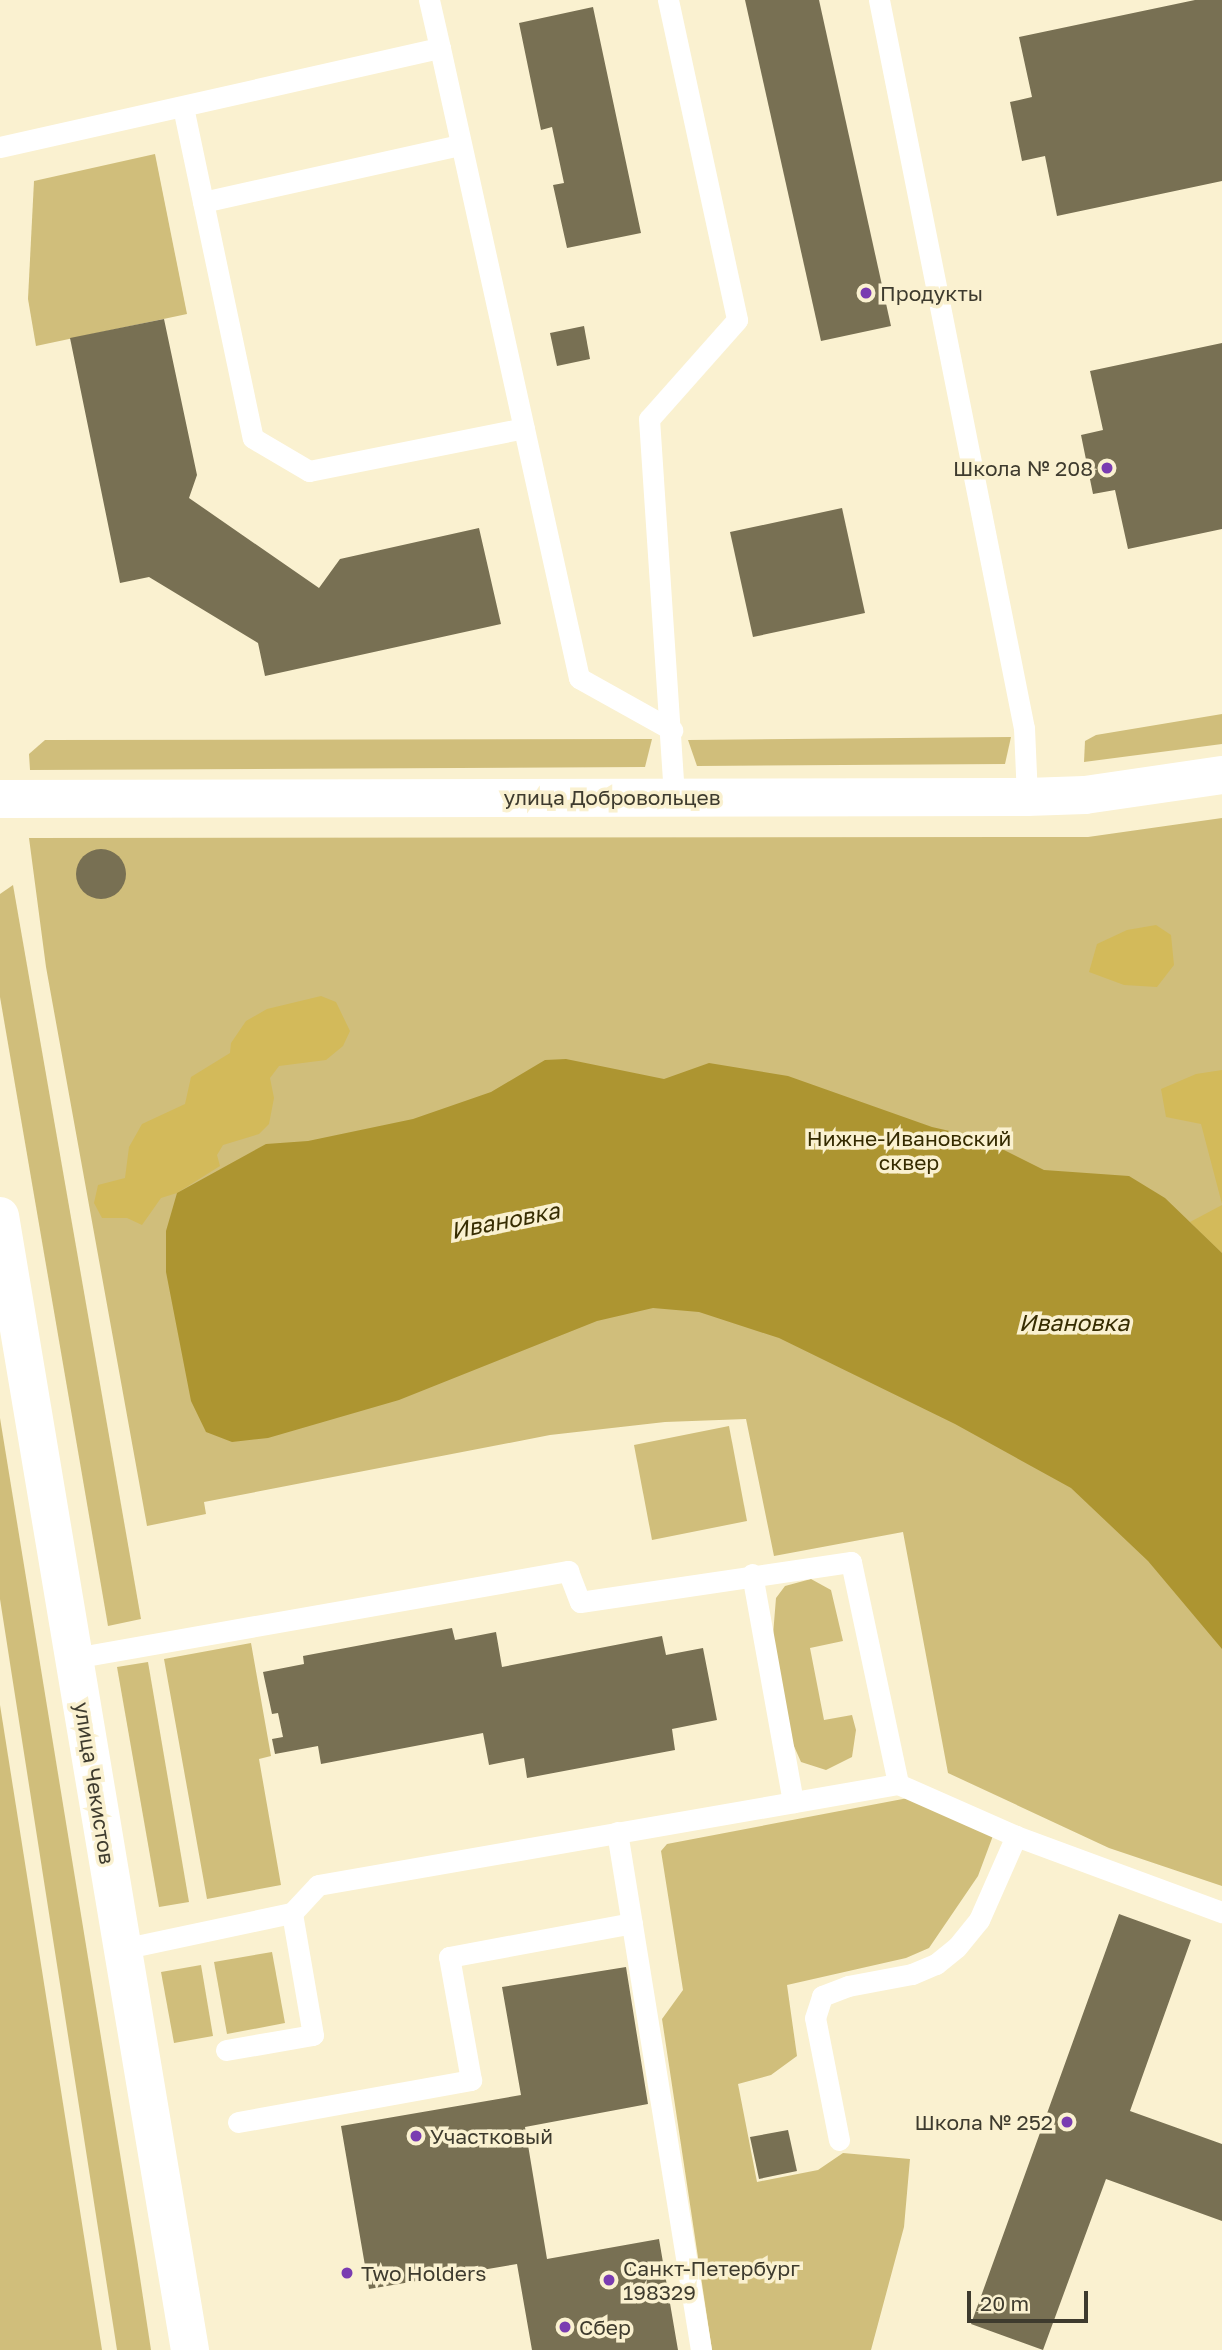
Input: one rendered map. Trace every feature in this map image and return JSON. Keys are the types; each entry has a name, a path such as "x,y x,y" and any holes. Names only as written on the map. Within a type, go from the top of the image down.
{"street":[{"name":"улица Добровольцев","path":"0,799 1027,797 1085,795 1222,775"},
{"name":"улица Чекистов","path":"0,1216 190,2350"}],"lane":[{"path":"429,0 579,678 672,730"},
{"path":"668,0 737,320 649,419 672,730 674,796"},
{"path":"879,0 1024,728 1027,797"},
{"path":"0,148 440,48"},
{"path":"183,107 253,438 309,471 524,428"},
{"path":"203,202 461,145"},
{"path":"74,1658 568,1571 580,1602 752,1574 852,1562 898,1784"},
{"path":"752,1574 793,1802"},
{"path":"122,1949 292,1913 318,1885 898,1784 1016,1836 1222,1912"},
{"path":"617,1832 701,2350"},
{"path":"839,2140 815,2018 822,1996 848,1986 912,1974 936,1965 957,1947 979,1920 1016,1836"},
{"path":"226,2050 313,2035 292,1913"},
{"path":"239,2122 471,2080 449,1957 632,1923"}],"green space":[{"path":"155,154 187,314 36,346 28,299 34,181"},
{"path":"1222,714 1222,744 1084,762 1085,741 1096,735"},
{"path":"1011,737 1005,764 697,766 688,740"},
{"path":"652,739 645,767 30,770 29,754 45,740"},
{"name":"Нижне-Ивановский сквер","path":"1222,818 1222,1886 1109,1848 948,1773 903,1532 774,1556 746,1419 665,1422 550,1435 204,1502 206,1514 147,1526 46,967 29,838 1088,837"},
{"path":"13,885 141,1619 108,1626 0,997 0,894"},
{"path":"0,1418 151,2350 117,2350 0,1599"},
{"path":"729,1426 747,1521 652,1540 634,1445"},
{"path":"811,1579 831,1590 843,1641 810,1648 824,1720 852,1715 856,1730 852,1757 826,1770 801,1762 793,1744 773,1635 776,1598 785,1586"},
{"path":"251,1643 271,1756 259,1759 281,1885 207,1899 164,1659"},
{"path":"148,1662 189,1902 159,1907 117,1667"},
{"path":"0,1705 102,2350 0,2350"},
{"path":"908,1798 994,1833 978,1876 929,1948 906,1958 787,1985 797,2056 771,2075 738,2084 757,2182 818,2170 843,2153 910,2159 904,2227 871,2350 712,2350 662,2019 683,1990 661,1851 667,1844"},
{"path":"272,1952 285,2023 227,2034 214,1962"},
{"path":"201,1965 213,2036 174,2043 161,1972"}],"shaded area":[{"path":"1156,925 1171,935 1174,965 1157,987 1124,985 1089,972 1097,944 1127,930"},
{"path":"321,996 336,1002 350,1031 343,1046 326,1060 279,1066 270,1078 274,1098 269,1124 259,1134 223,1145 217,1155 220,1166 177,1193 161,1198 142,1225 127,1218 102,1218 94,1203 98,1185 125,1178 129,1147 142,1124 185,1104 191,1077 230,1053 231,1043 246,1021 267,1009"},
{"path":"1222,1070 1222,1204 1201,1124 1166,1117 1161,1089 1196,1074"},
{"path":"1222,1205 1222,1253 1190,1222"}],"water":[{"name":"Ивановка","path":"566,1059 664,1079 709,1063 788,1076 932,1127 980,1138 1044,1170 1129,1176 1165,1198 1222,1253 1222,1649 1148,1561 1071,1488 955,1424 779,1338 699,1312 653,1308 597,1321 399,1400 268,1438 232,1442 206,1432 191,1401 166,1272 166,1231 177,1193 266,1144 308,1141 413,1119 491,1092 545,1060"}],"building":[{"path":"745,0 819,0 891,326 821,341"},
{"path":"1195,0 1222,0 1222,181 1057,216 1045,156 1022,161 1010,102 1032,97 1019,37"},
{"path":"593,7 641,233 567,248 553,185 564,183 552,127 541,130 519,23"},
{"path":"164,319 197,475 189,498 319,588 340,559 479,528 501,624 265,676 258,643 149,577 120,583 70,338"},
{"path":"584,326 590,359 557,366 550,333"},
{"path":"1222,343 1222,529 1128,549 1115,490 1093,494 1081,435 1103,430 1090,371"},
{"path":"842,508 865,613 753,637 730,532"},
{"path":"101,849 119,856 126,874 119,892 101,899 83,892 76,874 83,856"},
{"path":"452,1628 455,1640 496,1632 502,1667 662,1636 666,1655 703,1648 717,1720 672,1729 675,1750 527,1778 524,1758 489,1765 483,1733 321,1764 318,1746 275,1754 272,1739 283,1737 278,1713 272,1714 263,1672 304,1664 303,1656"},
{"path":"1119,1914 1191,1940 1130,2111 1222,2144 1222,2221 1106,2179 1043,2350 971,2324"},
{"path":"626,1967 648,2104 525,2127 547,2259 659,2239 678,2350 532,2350 517,2264 369,2289 341,2126 521,2095 502,1987"},
{"path":"788,2130 797,2171 759,2179 750,2137"}],"place":[{"name":"Продукты","path":"866,293"},
{"name":"Школа № 208","path":"1107,468"},
{"name":"Школа № 252","path":"1067,2122"},
{"name":"Участковый","path":"416,2136"},
{"name":"Two Holders","path":"347,2273"},
{"name":"Санкт-Петербург 198329","path":"609,2280"},
{"name":"Сбер","path":"565,2327"}]}
